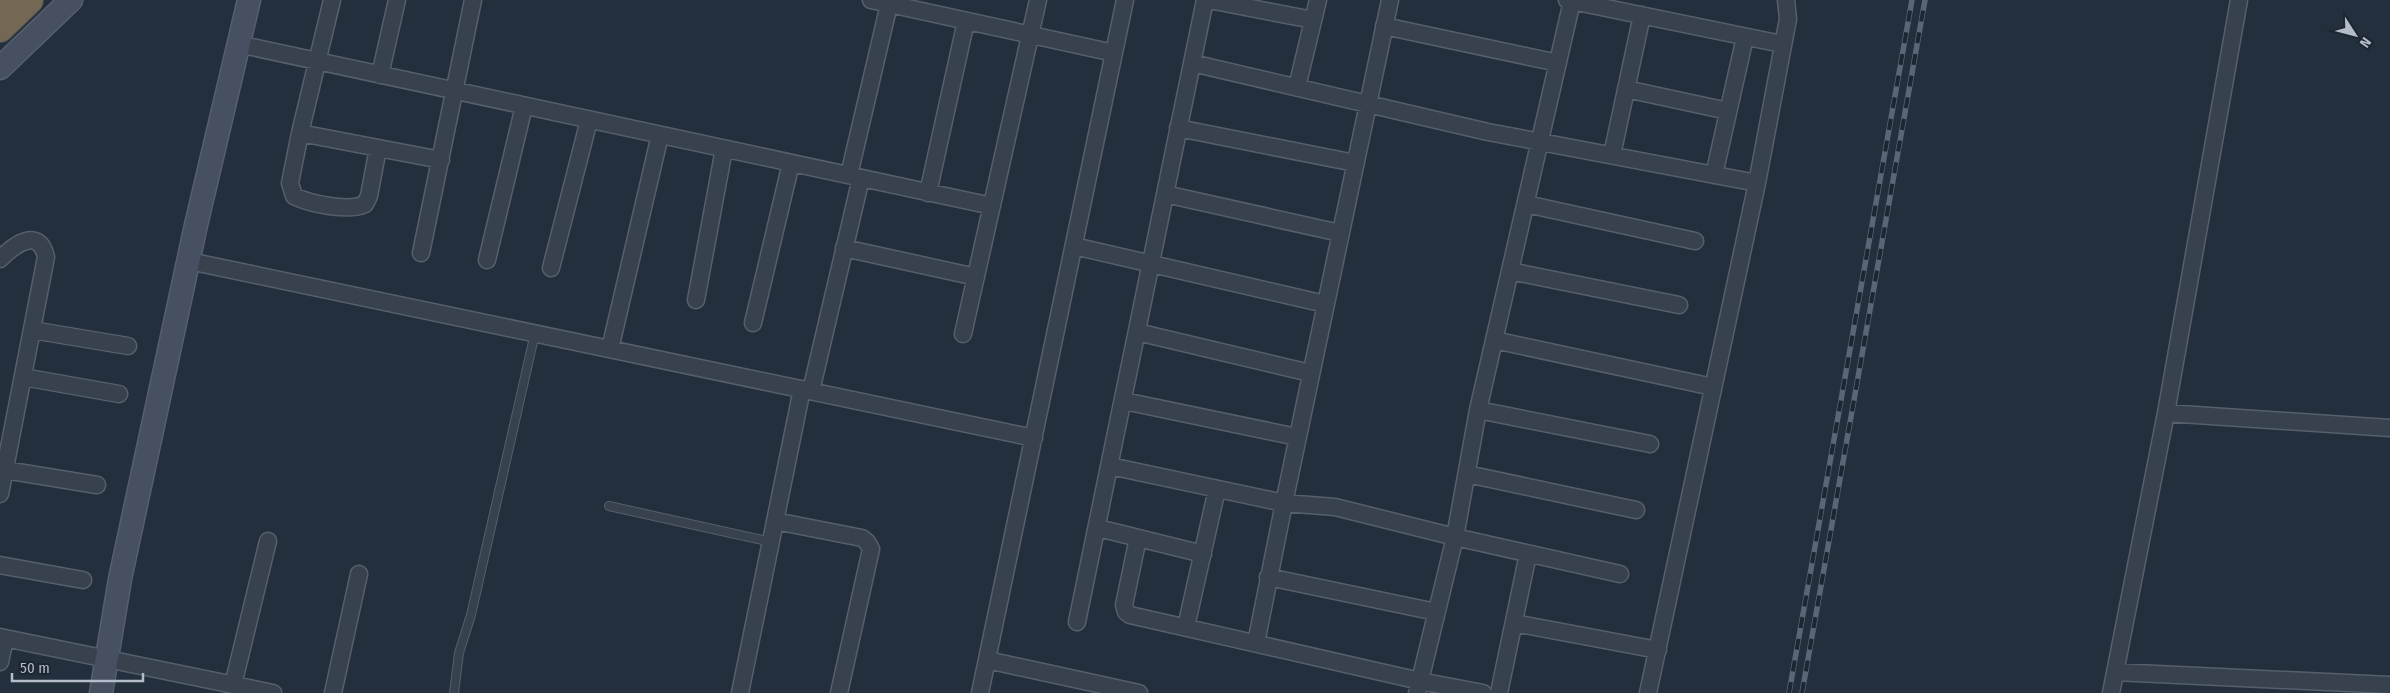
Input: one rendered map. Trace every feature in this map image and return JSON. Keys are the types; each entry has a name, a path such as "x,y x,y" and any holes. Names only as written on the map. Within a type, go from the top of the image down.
{"highway":[{"path":"0,28 29,0"}],"street":[{"path":"0,68 71,0"},
{"path":"332,0 290,183 294,196 302,200 350,209 365,204 369,196 378,148"},
{"path":"380,75 397,0"},
{"path":"421,253 473,0"},
{"path":"871,0 890,2 966,21 1114,53"},
{"path":"963,334 1038,0"},
{"path":"980,693 1125,0"},
{"path":"1077,622 1124,401 1204,0"},
{"path":"1209,0 1313,20"},
{"path":"1297,87 1318,0"},
{"path":"1256,644 1324,304 1390,0"},
{"path":"1418,687 1455,537 1478,410 1541,141 1570,0 1782,44"},
{"path":"1648,693 1757,183 1788,19 1786,0"},
{"path":"2111,693 2166,412 2239,0"},
{"path":"740,693 771,542 806,390 844,248 855,177 890,2"},
{"path":"101,693 120,578 238,44 245,3"},
{"path":"1612,155 1642,16"},
{"path":"928,192 966,21"},
{"path":"1384,26 1558,63"},
{"path":"1714,175 1745,36"},
{"path":"238,44 992,206"},
{"path":"1192,63 1488,132 1757,183"},
{"path":"1626,89 1728,111"},
{"path":"487,260 524,106"},
{"path":"551,268 589,120"},
{"path":"1178,128 1355,162"},
{"path":"300,133 441,160"},
{"path":"610,349 660,135"},
{"path":"696,300 724,148"},
{"path":"754,322 791,163"},
{"path":"1165,194 1340,233"},
{"path":"1526,204 1695,241"},
{"path":"0,259 12,247 25,240 36,242 44,247 46,257 0,494"},
{"path":"1074,246 1324,304"},
{"path":"844,248 976,277"},
{"path":"190,261 1034,438"},
{"path":"1510,271 1679,305"},
{"path":"32,330 128,346"},
{"path":"1137,332 1310,373"},
{"path":"1494,340 1713,387"},
{"path":"23,376 119,394"},
{"path":"1124,401 1297,437"},
{"path":"1478,410 1650,444"},
{"path":"2166,412 2390,428"},
{"path":"1110,466 1284,503 1335,507 1455,537 1620,574"},
{"path":"5,470 97,485"},
{"path":"1467,474 1636,510"},
{"path":"1186,627 1217,489"},
{"path":"776,521 862,538 871,549 839,693"},
{"path":"1098,528 1203,554"},
{"path":"1138,538 1124,609 1130,615 1256,644 1418,687 1482,693"},
{"path":"239,688 268,541"},
{"path":"1499,693 1528,554"},
{"path":"0,565 83,580"},
{"path":"333,693 359,574"},
{"path":"1268,577 1436,612"},
{"path":"1514,623 1658,650"},
{"path":"0,662 2,637 239,688 273,693"},
{"path":"987,660 1139,693"},
{"path":"2115,672 2390,685"}],"lane":[{"path":"454,693 459,653 471,614 534,333"},
{"path":"610,506 771,542"}],"railway":[{"path":"1789,693 1912,0"},
{"path":"1802,693 1925,0"}]}
